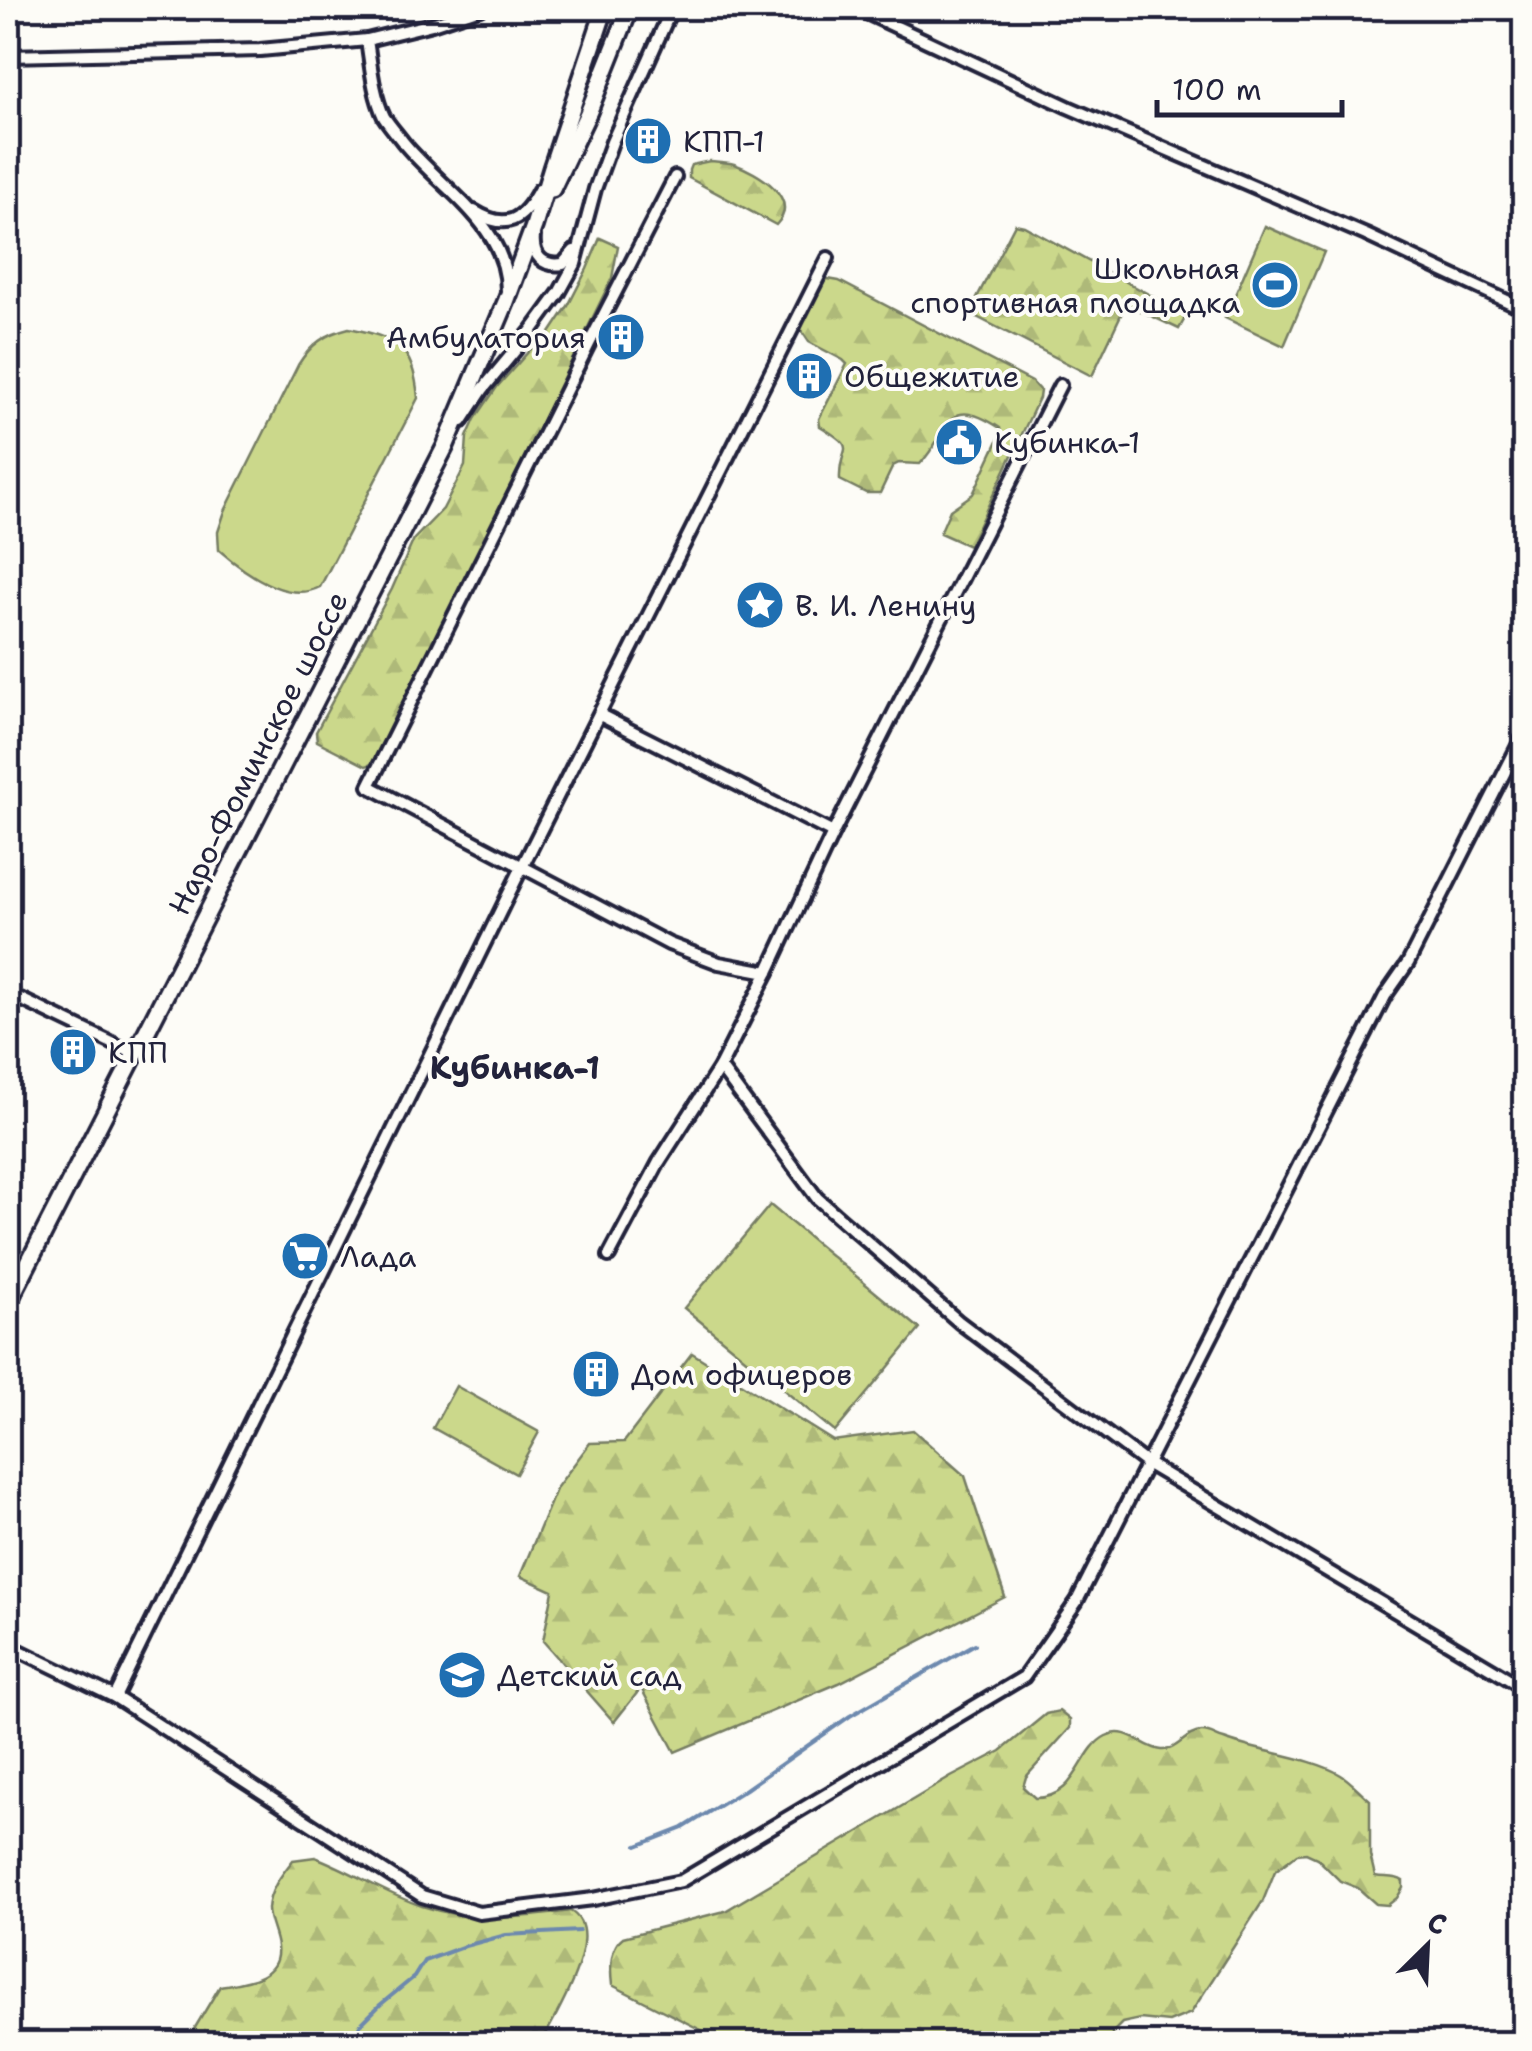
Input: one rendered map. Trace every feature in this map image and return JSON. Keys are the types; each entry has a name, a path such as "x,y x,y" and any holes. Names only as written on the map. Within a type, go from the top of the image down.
{"main road":[{"name":"Наро-Фоминское шоссе","path":"536,223 606,8"},
{"name":"Наро-Фоминское шоссе","path":"8,1303 445,447 536,223 589,111 630,8"}],"street":[{"path":"8,56 260,50 367,40 480,8"},
{"path":"445,447 482,389 559,293 575,264 612,142 672,8"},
{"path":"856,8 1068,107 1366,234 1524,309"},
{"path":"367,40 384,118 488,232 506,270 506,302"},
{"path":"467,206 494,221 518,219 531,206 552,167"},
{"path":"675,176 368,786 668,944 718,963 768,972"},
{"path":"536,223 536,256 554,266 570,258 582,237"},
{"path":"114,1698 522,867 828,258"},
{"path":"609,1256 658,1162 720,1067 1060,385"},
{"path":"600,715 834,833"},
{"path":"8,1645 114,1698 422,1896 479,1913 593,1899 681,1881 1024,1677 1078,1601 1385,996 1408,963 1524,734"},
{"path":"8,993 134,1054"},
{"path":"720,1067 817,1198 959,1322 1146,1463 1524,1688"}],"green space":[{"path":"710,161 731,163 773,187 784,205 776,225 689,178 691,165"},
{"path":"1015,224 1183,313 1179,329 1126,304 1092,376 969,313"},
{"name":"Школьная спортивная площадка","path":"1265,226 1324,252 1284,346 1225,318"},
{"path":"600,238 618,246 612,278 375,763 366,766 317,741 316,732 392,589 414,539 443,509 465,466 467,437 475,419 497,387 530,350 546,339 568,306"},
{"path":"823,281 839,281 1032,382 1040,391 969,546 940,533 950,510 973,494 1001,434 1000,428 982,418 968,414 951,420 920,464 893,466 880,493 866,493 840,480 844,445 820,426 819,419 847,364 809,342 801,330"},
{"path":"349,328 400,347 412,367 418,398 320,587 307,591 280,588 240,567 219,550 218,532 298,365 319,341"},
{"path":"770,1205 920,1329 835,1432 684,1308"},
{"path":"692,1353 833,1441 913,1430 965,1476 1005,1597 839,1683 675,1752 641,1688 614,1722 543,1641 553,1591 520,1576 557,1487 590,1443 624,1442"},
{"path":"456,1386 539,1432 516,1474 433,1428"},
{"path":"1059,1711 1070,1720 1070,1728 1026,1777 1023,1787 1035,1798 1061,1790 1106,1736 1121,1733 1162,1750 1196,1733 1208,1733 1315,1764 1348,1780 1370,1800 1370,1855 1375,1876 1400,1879 1403,1888 1388,1905 1376,1904 1358,1888 1340,1881 1317,1858 1297,1854 1275,1871 1263,1901 1191,2013 1169,2022 1140,2019 1122,2023 1112,2033 1111,2043 727,2043 612,1985 613,1952 623,1937 725,1911 1001,1751 1046,1714"},
{"path":"315,1857 395,1895 440,1911 496,1918 570,1911 580,1921 581,1955 541,2043 191,2044 193,2031 220,1986 259,1977 273,1966 277,1947 268,1914 271,1895 293,1860"}],"waterway":[{"path":"637,1846 683,1828 850,1716 975,1644"},
{"path":"349,2044 360,2025 414,1977 424,1961 506,1935 579,1931"}],"place":[{"name":"КПП-1","path":"648,141"},
{"name":"Школьная спортивная площадка","path":"1275,285"},
{"name":"Амбулатория","path":"621,337"},
{"name":"Общежитие","path":"809,376"},
{"name":"Кубинка-1","path":"959,442"},
{"name":"В. И. Ленину","path":"760,605"},
{"name":"КПП","path":"73,1052"},
{"name":"Лада","path":"305,1256"},
{"name":"Дом офицеров","path":"596,1374"},
{"name":"Детский сад","path":"462,1675"}],"district":[{"name":"Кубинка-1","path":"515,1067"}]}
